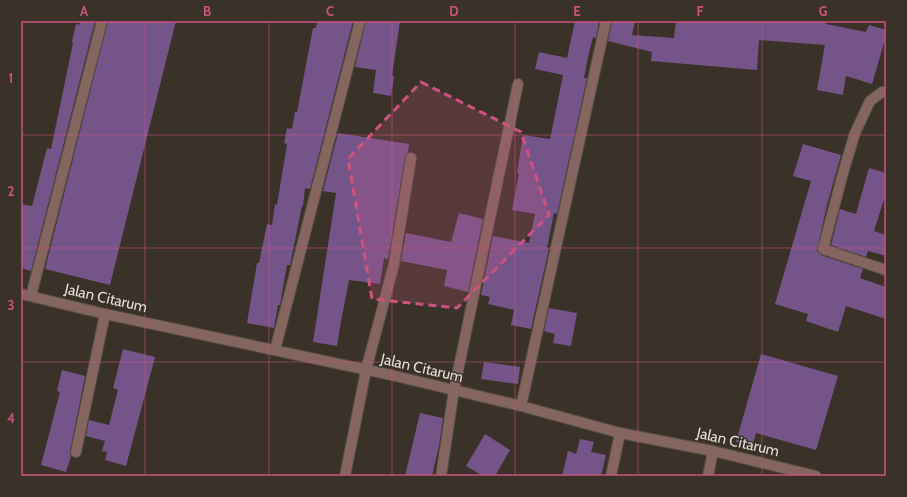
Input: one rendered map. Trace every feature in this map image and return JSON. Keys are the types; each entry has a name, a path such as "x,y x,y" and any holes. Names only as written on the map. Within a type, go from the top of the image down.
{"street":[{"path":"26,295 102,21"},
{"path":"275,350 360,21"},
{"path":"521,406 606,21"},
{"path":"441,476 454,390 518,84"},
{"path":"886,92 882,92 870,101 855,133 843,173 824,249 886,270"},
{"path":"345,476 368,371 394,264 411,158"},
{"name":"Jalan Citarum","path":"26,295 105,314 391,375 521,406 620,433 713,451 816,476"},
{"path":"76,452 105,314"},
{"path":"611,476 620,433"},
{"path":"708,476 713,451"}],"highlighted area":[{"path":"421,82 521,132 549,215 457,308 372,299 348,159"}],"building":[{"path":"80,21 95,21 31,271 21,268 21,204 32,206 47,148 51,149 76,24 79,25"},
{"path":"108,21 176,21 110,285 45,269"},
{"path":"317,21 353,21 310,189 305,188 303,206 290,265 287,265 280,305 278,305 274,328 247,323 257,263 259,263 267,224 272,225 275,204 277,205 287,144 284,143 287,128 292,129 295,112 297,112 313,28 316,28"},
{"path":"366,21 400,21 392,76 394,76 391,96 373,93 376,70 355,67"},
{"path":"575,21 599,21 596,38 593,37 588,57 584,78 587,78 557,214 554,213 547,248 549,248 531,329 511,325 514,310 488,304 490,297 481,295 493,236 529,243 535,214 512,210 519,173 517,173 523,135 550,139 563,75 535,69 539,52 567,58"},
{"path":"612,21 635,21 632,35 674,38 676,21 826,21 826,24 866,32 869,25 886,30 886,36 872,84 846,76 843,95 817,90 825,45 759,40 757,70 651,61 652,52 608,41"},
{"path":"338,133 409,144 408,152 405,157 388,259 384,258 380,284 349,280 337,346 313,342 336,193 323,191"},
{"path":"803,144 841,155 827,205 817,251 821,255 863,269 860,278 886,287 886,319 846,306 838,332 806,321 808,314 775,304 811,181 793,176"},
{"path":"869,168 886,173 886,193 874,231 886,235 886,256 868,251 866,257 831,245 840,209 856,214"},
{"path":"459,213 483,219 468,292 444,286 447,270 401,261 406,233 451,242"},
{"path":"549,308 577,313 571,346 553,343 555,334 544,331"},
{"path":"123,349 155,357 126,466 105,460 107,452 102,451 105,441 86,436 89,420 109,425 118,390 113,388"},
{"path":"761,354 838,376 816,450 756,433 752,447 736,442"},
{"path":"484,362 520,367 518,384 481,379"},
{"path":"62,370 85,376 70,451 71,456 66,472 41,465 60,392 57,391"},
{"path":"420,413 443,418 439,446 432,476 405,476"},
{"path":"485,434 510,450 495,476 483,476 466,466"},
{"path":"580,439 594,442 591,452 606,455 601,476 562,476 568,451 576,454"}]}
